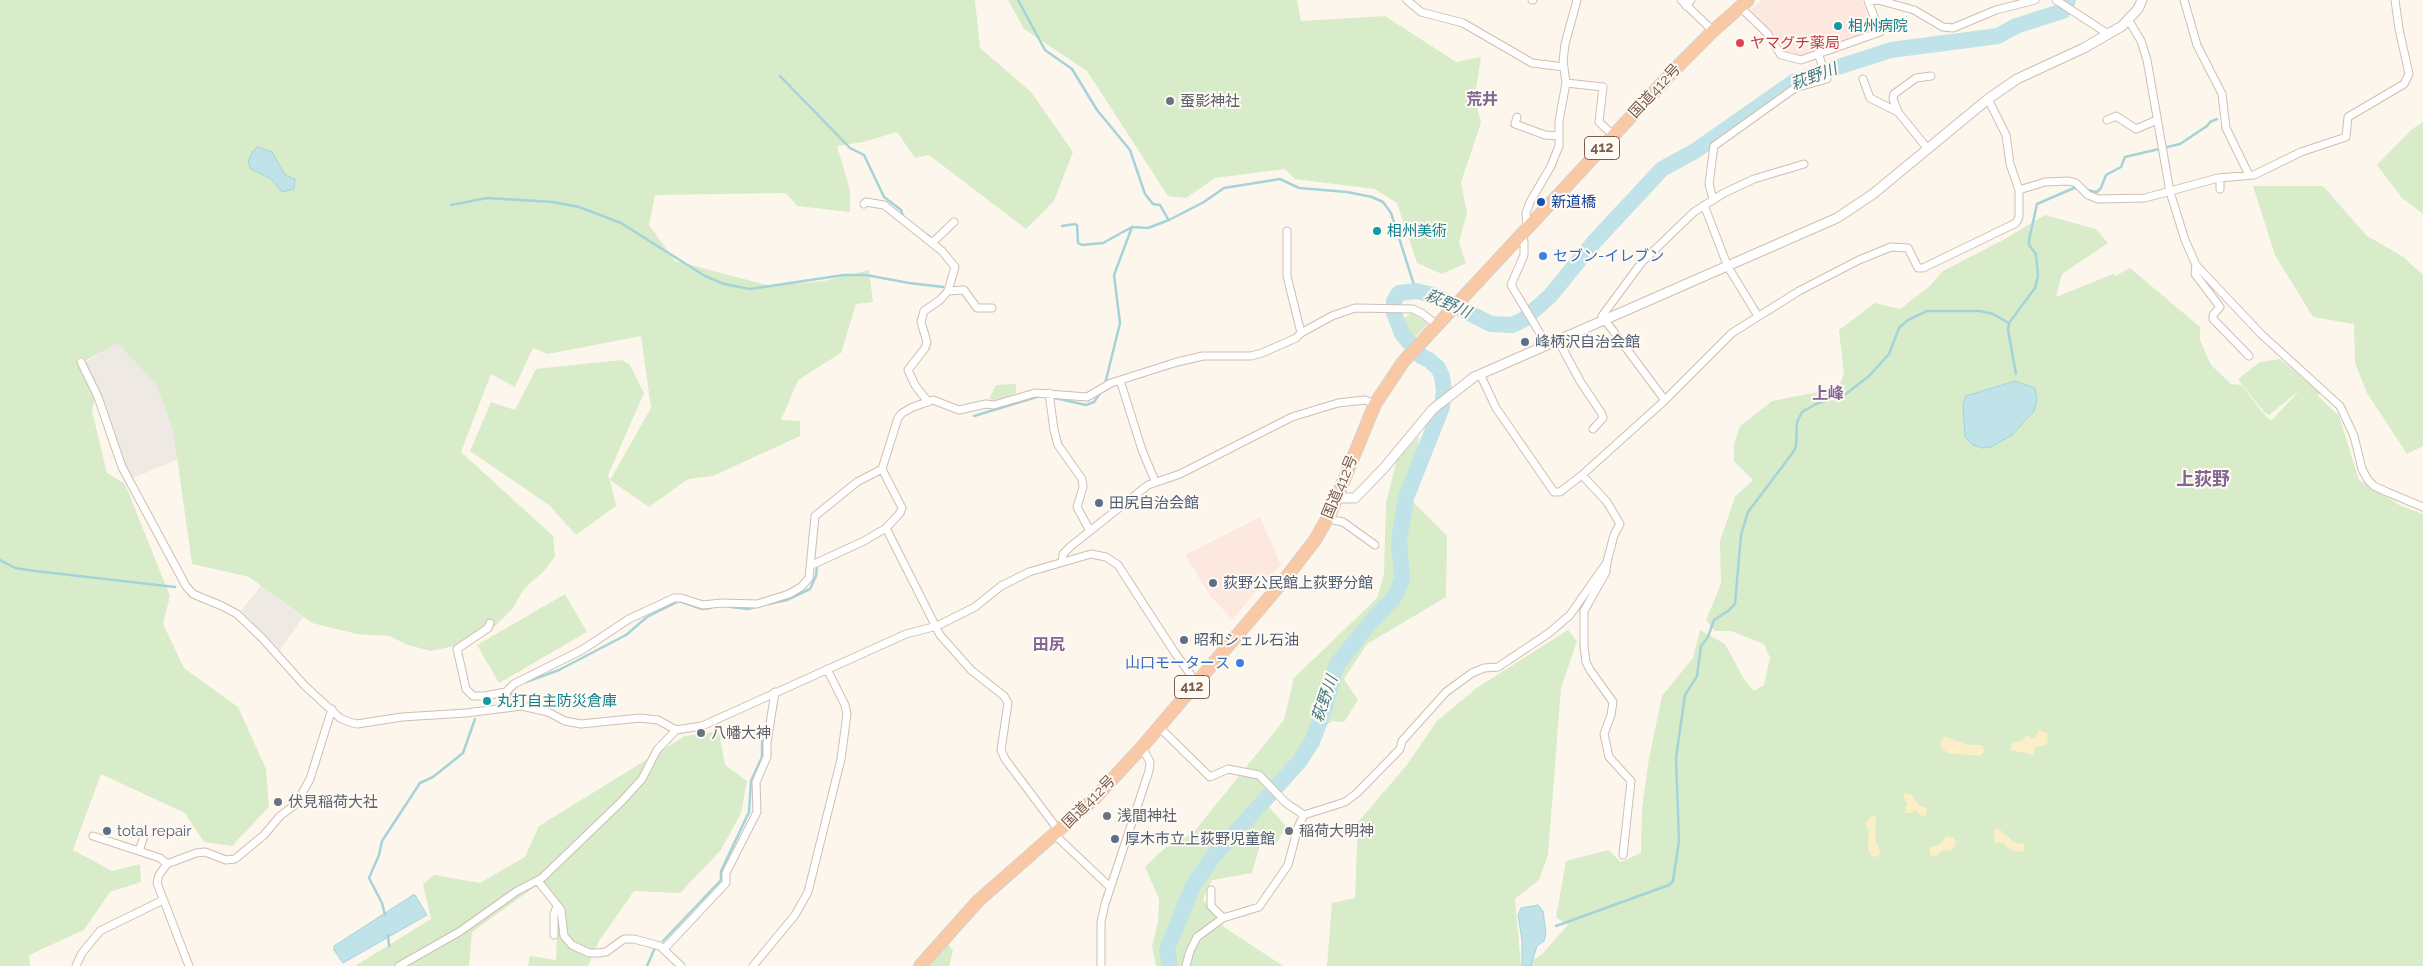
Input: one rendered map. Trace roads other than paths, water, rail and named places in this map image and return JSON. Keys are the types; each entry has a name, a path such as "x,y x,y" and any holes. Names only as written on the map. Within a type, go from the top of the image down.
{"highway":[{"name":"国道412号","path":"920,966 978,901 1094,799 1142,747 1285,580 1328,519 1375,404 1403,362 1713,30 1744,4"}],"street":[{"path":"1407,0 1422,12 1463,23 1532,63 1564,67"},
{"path":"1548,345 1511,285 1524,256 1526,213 1551,166 1559,146 1559,121 1566,83 1564,67 1565,44 1577,0"},
{"path":"1744,4 1767,33 1781,55 1800,60 1880,32 1868,1 1878,0 1914,10 1943,27 1953,28 1996,10 2035,0"},
{"path":"2056,0 2108,34"},
{"path":"1338,498 1355,498 1384,468 1445,397 1480,374 1837,218 1873,194 1988,99 2017,80 2084,48 2122,26 2142,0"},
{"path":"2184,0 2197,45 2222,94 2226,128 2249,175"},
{"path":"2019,190 2058,181 2076,182 2098,199 2145,198 2220,178 2249,175 2300,152 2346,137 2348,118 2404,84 2408,74 2395,0"},
{"path":"1686,2 1713,30"},
{"path":"2128,19 2141,41 2147,60 2170,192 2185,240 2196,265 2261,334 2340,406 2354,436 2362,470 2368,480 2380,489 2423,507"},
{"path":"1713,199 1709,184 1714,146 1795,88 1827,79 1819,54"},
{"path":"1898,112 1894,94 1916,78 1931,76"},
{"path":"1863,79 1870,98 1898,112 1927,148"},
{"path":"1566,83 1603,86 1599,122 1614,136"},
{"path":"1480,374 1496,408 1554,492 1560,492 1582,475 1732,333 1818,280 1891,247 1908,248 1918,268 1957,252 2016,223 2019,217 2019,190 2009,160 2006,135 1988,99"},
{"path":"2107,120 2117,115 2136,129 2157,120"},
{"path":"1514,124 1545,135 1559,136"},
{"path":"2000,161 2009,160"},
{"path":"1664,399 1602,316 1642,262 1694,212 1713,199 1754,179 1804,164"},
{"path":"2220,178 2220,189"},
{"path":"866,201 884,205 933,242 955,267 948,291 940,300 924,311 921,322 927,342 925,348 908,370 915,385 928,402"},
{"path":"1704,205 1728,267 1758,316"},
{"path":"933,242 954,222"},
{"path":"1287,230 1288,276 1301,333"},
{"path":"2196,265 2195,274 2220,307 2213,315 2213,319 2249,356"},
{"path":"948,291 964,290 977,308 992,308"},
{"path":"812,565 844,552 886,528 902,508 882,469 898,418 907,410 933,400 958,410 986,404 994,405 1035,393 1049,393 1076,398 1086,397 1120,380 1203,356 1251,356 1296,338 1301,333 1332,316 1354,308 1413,309 1441,321"},
{"path":"1558,340 1580,381 1602,414 1602,418 1593,429"},
{"path":"81,362 98,397 122,467 186,586 193,594 237,614 263,639 305,686 340,718 357,724 402,717 480,712 508,706 532,707 548,712 565,721 582,724 616,719 652,718 676,730 702,726 906,634 937,626 975,608 1012,580 1062,561 1091,554 1115,561 1196,682"},
{"path":"1120,380 1142,450 1155,481"},
{"path":"1049,393 1058,445 1082,479 1083,487 1077,507 1090,531"},
{"path":"1062,561 1063,554 1140,489 1155,481 1180,474 1292,417 1338,403 1365,400 1375,404"},
{"path":"508,706 507,693 514,684 574,654 629,619 674,598 681,598 702,605 721,602 757,604 788,594 801,587 809,578 812,565 815,516 857,482 882,469"},
{"path":"1582,475 1607,502 1619,520 1606,572 1584,611 1586,620 1584,646 1586,662 1590,670 1613,702 1611,715 1604,734 1609,757 1631,781 1623,855"},
{"path":"1328,519 1343,522 1367,536 1375,545"},
{"path":"886,528 940,635 971,670 1004,696 1008,703 1001,741 1005,759 1057,833 1110,887"},
{"path":"1304,815 1345,802 1357,793 1400,749 1402,741 1446,692 1472,673 1484,668 1498,667 1561,623 1580,602 1607,562"},
{"path":"490,622 488,628 457,649 466,689 473,696 507,693"},
{"path":"753,966 796,915 808,892 841,759 847,714 845,705 827,669"},
{"path":"664,949 726,883 726,873 756,812 756,782 767,757 775,692"},
{"path":"189,966 157,880 167,864 205,852 226,860 235,859 264,835 280,816 296,804 310,779 332,709"},
{"path":"1159,727 1210,777 1228,770 1259,775 1286,803 1304,815"},
{"path":"399,966 459,932 518,891 538,881 621,802 642,779 657,750 676,730"},
{"path":"1101,966 1101,922 1110,887 1149,770 1150,762 1142,747"},
{"path":"1186,966 1190,951 1197,937 1223,918 1259,907 1288,865 1304,815"},
{"path":"93,836 160,858 167,864"},
{"path":"139,851 143,838"},
{"path":"538,881 557,906 562,918 564,936 568,942 590,952 603,953 622,940 630,939 660,946 681,966"},
{"path":"1211,890 1211,906 1223,918"},
{"path":"76,966 82,953 100,931 163,900"},
{"path":"554,935 554,914 557,906"}],"water":[{"path":"258,147 272,152 285,175 295,179 294,189 282,192 271,179 251,169 248,164 249,159 253,151"},
{"path":"2015,381 2035,388 2037,399 2034,411 2012,435 1991,447 1982,448 1973,445 1965,437 1963,404 1966,396"},
{"path":"415,895 427,915 343,963 334,950 334,946"},
{"path":"1538,905 1543,911 1546,933 1544,941 1537,946 1531,966 1522,966 1522,941 1518,915 1521,908"}],"waterway":[{"path":"1018,0 1045,50 1072,69 1097,110 1130,150 1145,194 1153,204 1160,205 1168,219"},
{"name":"萩野川","path":"1170,966 1167,949 1193,886 1212,858 1299,762 1312,742 1325,708 1336,666 1368,625 1396,595 1402,579 1399,541 1406,498 1442,407 1444,391 1442,376 1438,368 1421,356 1402,334 1394,313 1394,301 1399,293 1416,291 1433,295 1491,324 1512,325 1523,320 1550,296 1594,242 1662,169 1695,151 1795,81 1891,50 1998,36 2016,26 2063,11 2068,0"},
{"path":"780,76 850,148 864,155 884,197 901,210 903,216"},
{"path":"2087,190 2097,192 2101,188 2106,175 2121,167 2125,157 2180,144 2217,119"},
{"path":"1105,384 1120,323 1114,275 1132,227 1148,228 1169,220 1204,202 1224,188 1280,179 1299,188 1347,192 1372,197 1383,202 1391,213 1416,291"},
{"path":"2016,374 2008,330 2009,323 2035,288 2038,276 2036,254 2029,245 2037,204 2074,188 2079,189"},
{"path":"451,205 487,198 553,202 579,207 621,223 705,276 724,284 750,289 844,275 866,275 943,287"},
{"path":"1062,226 1077,225 1078,243 1082,245 1103,243 1132,227"},
{"path":"923,232 929,236"},
{"path":"1556,926 1669,885 1673,881 1679,841 1676,758 1685,695 1697,676 1701,646 1708,637 1714,620 1735,604 1741,535 1748,512 1796,447 1797,422 1802,412 1816,404 1847,393 1869,376 1889,354 1899,328 1908,320 1927,311 1980,311 1993,314 2009,323"},
{"path":"1055,398 1086,405 1094,402 1103,389"},
{"path":"974,416 1040,396"},
{"path":"0,560 15,568 175,587"},
{"path":"768,604 787,600 810,589 816,576 817,566"},
{"path":"526,682 559,670 626,635 647,617 679,601 702,609 711,608"},
{"path":"731,607 748,609 755,607"},
{"path":"512,700 511,692 515,687"},
{"path":"385,915 382,903 369,878 379,855 382,841 420,783 433,777 463,753 475,719"},
{"path":"663,941 721,880 721,871 749,812 751,781 762,757 762,741"},
{"path":"388,935 389,946"},
{"path":"647,966 654,950"}],"place":[{"name":"相州病院","path":"1838,26"},
{"name":"ヤマグチ薬局","path":"1740,43"},
{"name":"蚕影神社","path":"1170,101"},
{"name":"新道橋","path":"1541,202"},
{"name":"相州美術","path":"1377,231"},
{"name":"セブン-イレブン","path":"1543,256"},
{"name":"峰柄沢自治会館","path":"1525,342"},
{"name":"田尻自治会館","path":"1099,503"},
{"name":"荻野公民館上荻野分館","path":"1213,583"},
{"name":"昭和シェル石油","path":"1184,640"},
{"name":"山口モータース","path":"1240,663"},
{"name":"丸打自主防災倉庫","path":"487,701"},
{"name":"八幡大神","path":"701,733"},
{"name":"伏見稲荷大社","path":"278,802"},
{"name":"浅間神社","path":"1107,816"},
{"name":"total repair","path":"107,831"},
{"name":"稲荷大明神","path":"1289,831"},
{"name":"厚木市立上荻野児童館","path":"1115,839"}],"district":[{"name":"荒井","path":"1482,100"},
{"name":"上峰","path":"1828,394"},
{"name":"上荻野","path":"2203,480"},
{"name":"田尻","path":"1049,645"}]}
